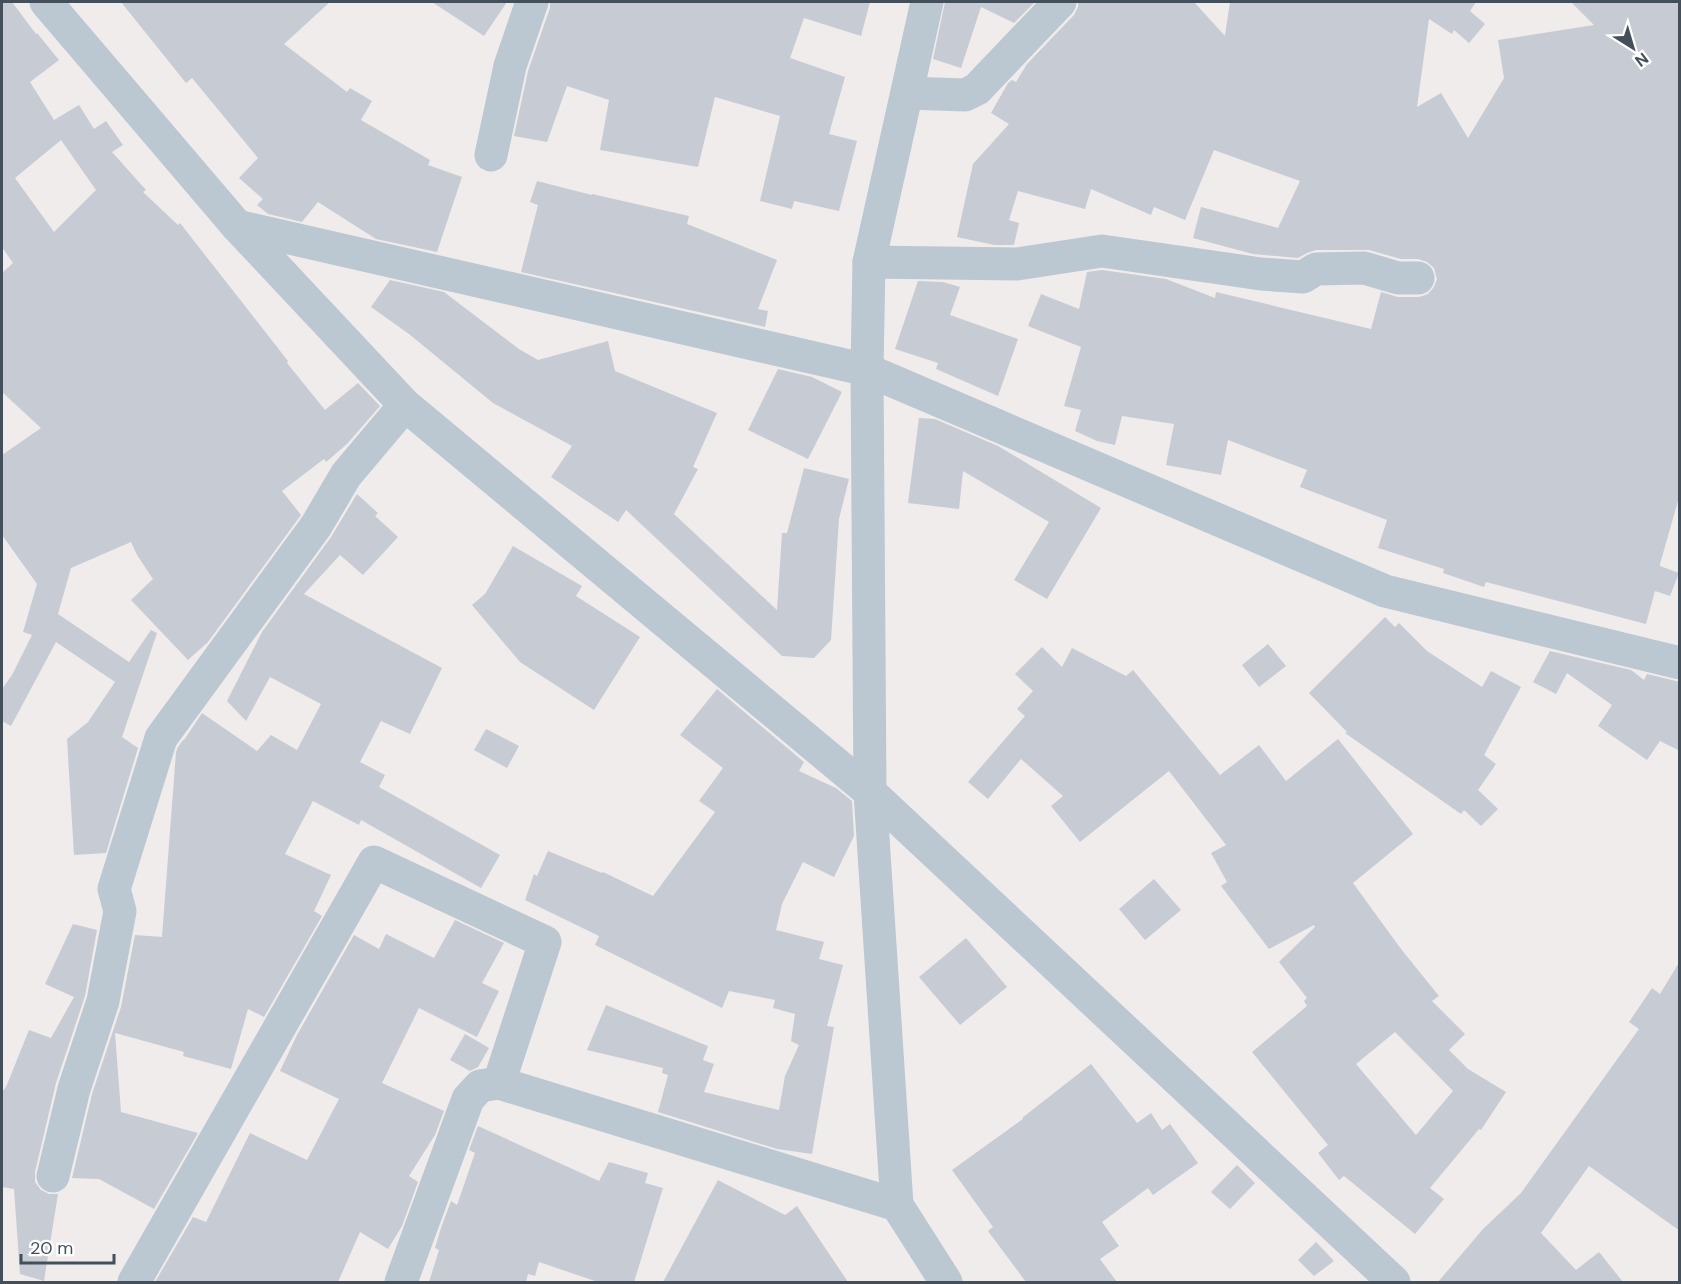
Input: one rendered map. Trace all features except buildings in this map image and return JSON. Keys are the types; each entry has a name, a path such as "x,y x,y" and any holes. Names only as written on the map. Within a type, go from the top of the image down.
{"street":[{"path":"46,2 237,226 405,405 870,792 1394,1282"},
{"path":"491,155 510,66 532,2"},
{"path":"927,2 869,262 867,370 870,792 897,1205 946,1282"},
{"path":"907,93 965,95 977,89 1060,2"},
{"path":"237,226 867,370 1385,591 1680,663"},
{"path":"869,262 1017,264 1102,251 1261,274 1303,277 1316,269 1364,268 1398,278 1418,278"},
{"path":"53,1176 74,1089 103,1001 120,911 114,889 161,738 316,526 346,475 405,405"},
{"path":"134,1282 374,862 545,942 499,1083"},
{"path":"401,1282 468,1099 480,1086 499,1083 897,1205"}]}
